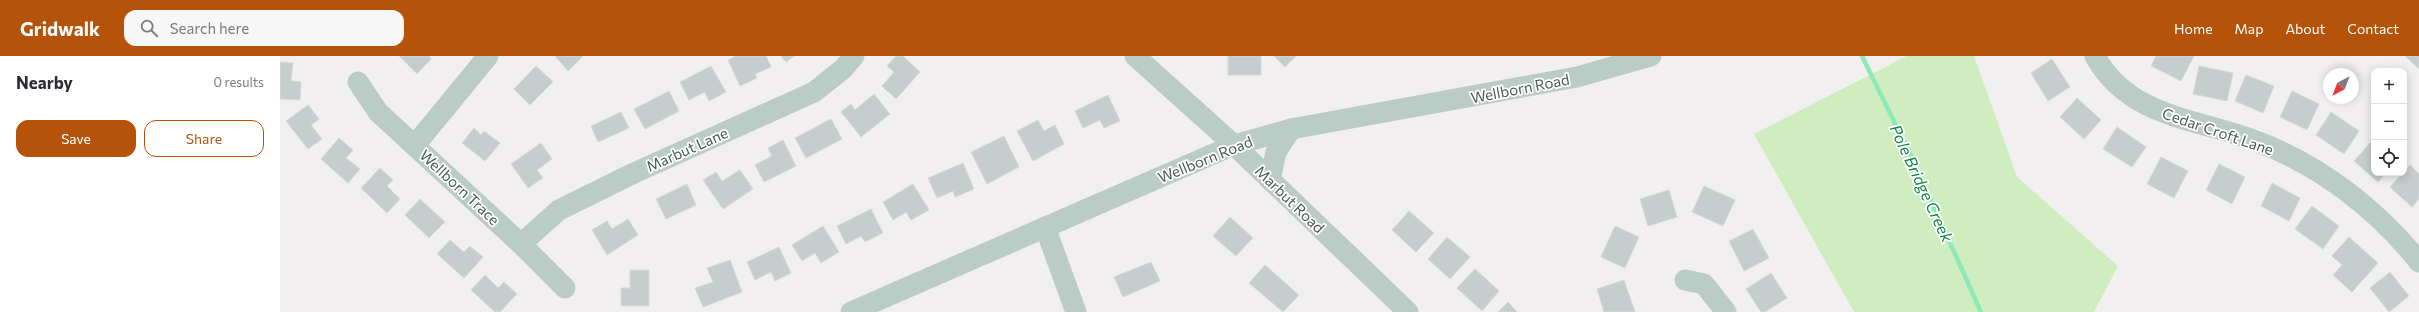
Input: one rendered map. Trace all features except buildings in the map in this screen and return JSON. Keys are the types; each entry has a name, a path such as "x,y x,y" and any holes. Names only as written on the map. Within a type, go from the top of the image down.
{"street":[{"path":"415,145 488,56"},
{"name":"Marbut Lane","path":"521,244 559,210 634,173 814,92 843,69 854,56"},
{"name":"Marbut Road","path":"1135,56 1234,145 1408,312"},
{"name":"Wellborn Road","path":"851,312 1234,145 1291,129 1577,77 1651,56"},
{"name":"Cedar Croft Lane","path":"2095,56 2114,81 2135,100 2167,114 2261,143 2308,166 2351,195 2401,239 2419,262"},
{"name":"Wellborn Trace","path":"358,82 378,112 521,244 566,288"},
{"path":"1270,180 1276,152 1291,129"},
{"path":"1045,228 1076,312"},
{"path":"1685,280 1704,284 1726,312"}],"green space":[{"path":"1907,56 1974,56 2017,177 2118,266 2094,312 1854,312 1754,134"}],"waterway":[{"name":"Pole Bridge Creek","path":"1862,56 1911,156 1981,312"}]}
